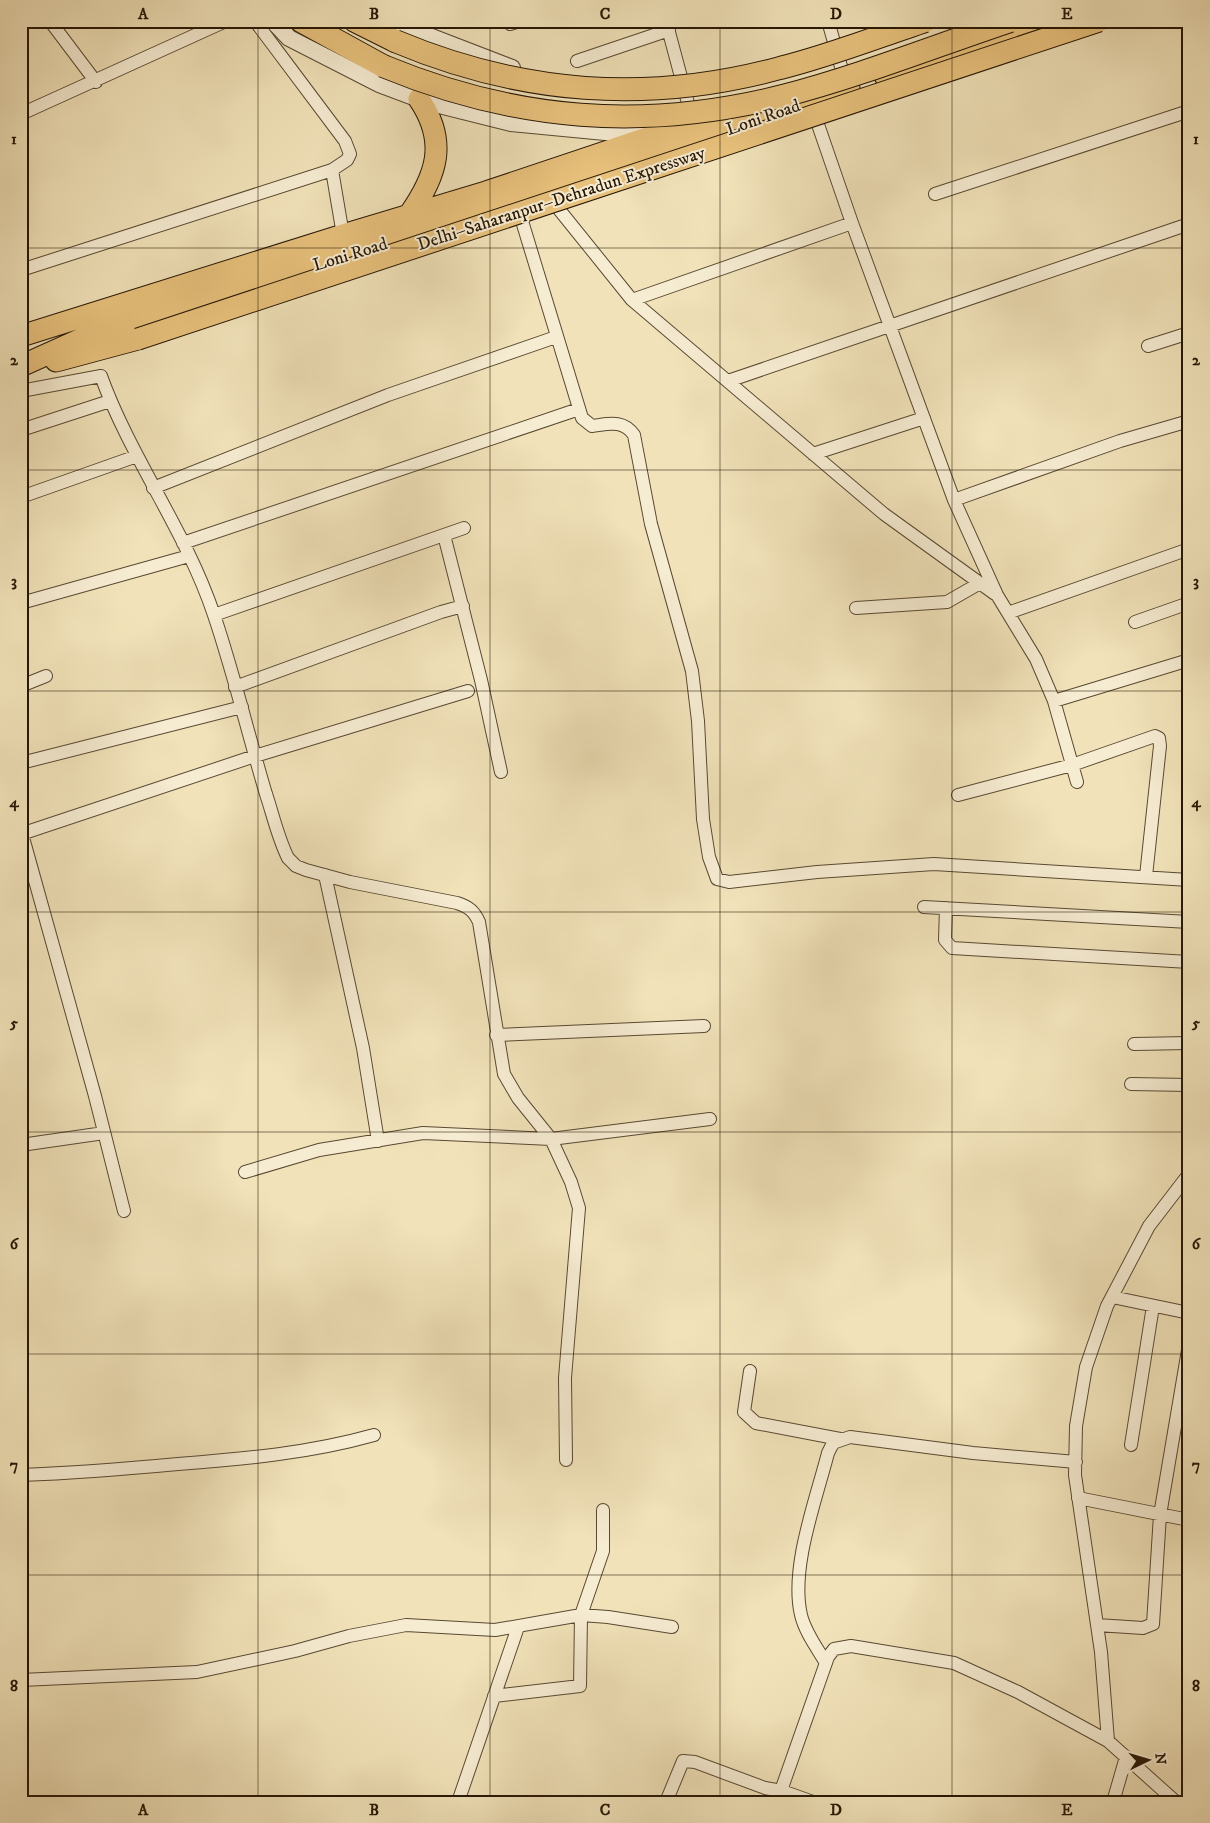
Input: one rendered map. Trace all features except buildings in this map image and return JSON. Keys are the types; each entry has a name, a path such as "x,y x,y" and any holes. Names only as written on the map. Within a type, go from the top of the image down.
{"highway":[{"path":"301,21 355,52 445,90 508,106 542,112 610,118 679,115 786,95 1010,21"},
{"path":"355,21 424,53 483,72 546,85 610,90 676,87 754,75 813,59 925,21"},
{"name":"Loni Road","path":"21,366 81,339 544,192 685,132 842,70 989,21"},
{"name":"Loni Road","path":"685,132 810,101 1051,21"},
{"name":"Delhi–Saharanpur–Dehradun Expressway","path":"21,371 138,339 1099,21"},
{"path":"409,215 430,175 437,146 435,128 419,99"},
{"name":"Loni Road","path":"21,336 343,234 657,144"}],"street":[{"path":"50,21 96,82"},
{"path":"21,114 96,82 226,21"},
{"path":"21,270 332,170 347,160 350,154 345,141 255,21"},
{"path":"274,21 289,38 379,84 419,99 511,123 657,144"},
{"path":"390,21 507,67 634,91 659,98 685,132"},
{"path":"828,21 842,70"},
{"path":"577,61 667,26 685,132"},
{"path":"810,101 852,223 954,500 997,595 1036,659 1054,701 1077,782"},
{"path":"936,194 1189,111"},
{"path":"332,170 343,234"},
{"path":"544,192 632,300 884,514 997,595"},
{"path":"516,201 556,338 582,418 592,426 614,423 622,424 630,428 634,434 651,524 692,672 698,721 703,819 709,857 717,879 729,882 817,872 934,864 1189,880"},
{"path":"632,300 852,223"},
{"path":"728,381 1189,224"},
{"path":"1148,346 1189,333"},
{"path":"153,488 388,395 556,338"},
{"path":"21,391 100,376 137,456 183,543 214,615 255,756 288,858 296,866 325,875 457,903 467,906 474,912 479,922 496,1035 504,1074 509,1085 551,1139 577,1199 580,1216 565,1378 566,1460"},
{"path":"21,430 110,401"},
{"path":"183,543 578,410"},
{"path":"813,454 924,418"},
{"path":"954,500 1120,441 1189,420"},
{"path":"21,497 137,456"},
{"path":"214,615 464,528"},
{"path":"444,535 463,606 501,772"},
{"path":"1008,613 1189,549"},
{"path":"21,603 189,556"},
{"path":"856,608 947,602 980,583"},
{"path":"1135,622 1189,603"},
{"path":"235,687 440,612 463,606"},
{"path":"1054,701 1189,660"},
{"path":"21,686 46,676"},
{"path":"124,1211 22,834 255,756 468,691"},
{"path":"21,763 242,708"},
{"path":"958,796 1072,765 1151,736 1159,738 1146,876"},
{"path":"325,875 362,1048 378,1141"},
{"path":"924,907 1189,922"},
{"path":"946,908 945,940 952,948 1189,962"},
{"path":"496,1035 704,1026"},
{"path":"1134,1044 1189,1043"},
{"path":"1130,1084 1189,1085"},
{"path":"245,1172 319,1150 423,1133 551,1139 710,1119"},
{"path":"21,1145 104,1133"},
{"path":"1108,1741 1097,1626 1078,1498 1076,1426 1086,1367 1112,1297 1148,1226 1188,1176"},
{"path":"1112,1297 1189,1313"},
{"path":"1131,1445 1154,1306"},
{"path":"1097,1626 1143,1628 1154,1624 1160,1515 1189,1344"},
{"path":"750,1371 744,1412 756,1423 840,1439"},
{"path":"21,1475 75,1473 277,1455 335,1446 374,1435"},
{"path":"826,1663 802,1616 798,1593 799,1575 832,1443 850,1437 973,1453 1076,1462"},
{"path":"1078,1498 1189,1520"},
{"path":"494,1696 580,1686 581,1616 602,1551 602,1510"},
{"path":"22,1682 213,1670 295,1652 349,1636 406,1625 495,1630 518,1628 581,1616 608,1617 672,1627"},
{"path":"458,1802 518,1628"},
{"path":"780,1796 826,1663 834,1649 851,1646 954,1663 1018,1692 1108,1741 1176,1802"},
{"path":"1113,1802 1126,1757"},
{"path":"666,1802 683,1761 695,1762 765,1788 780,1796 813,1802"}]}
